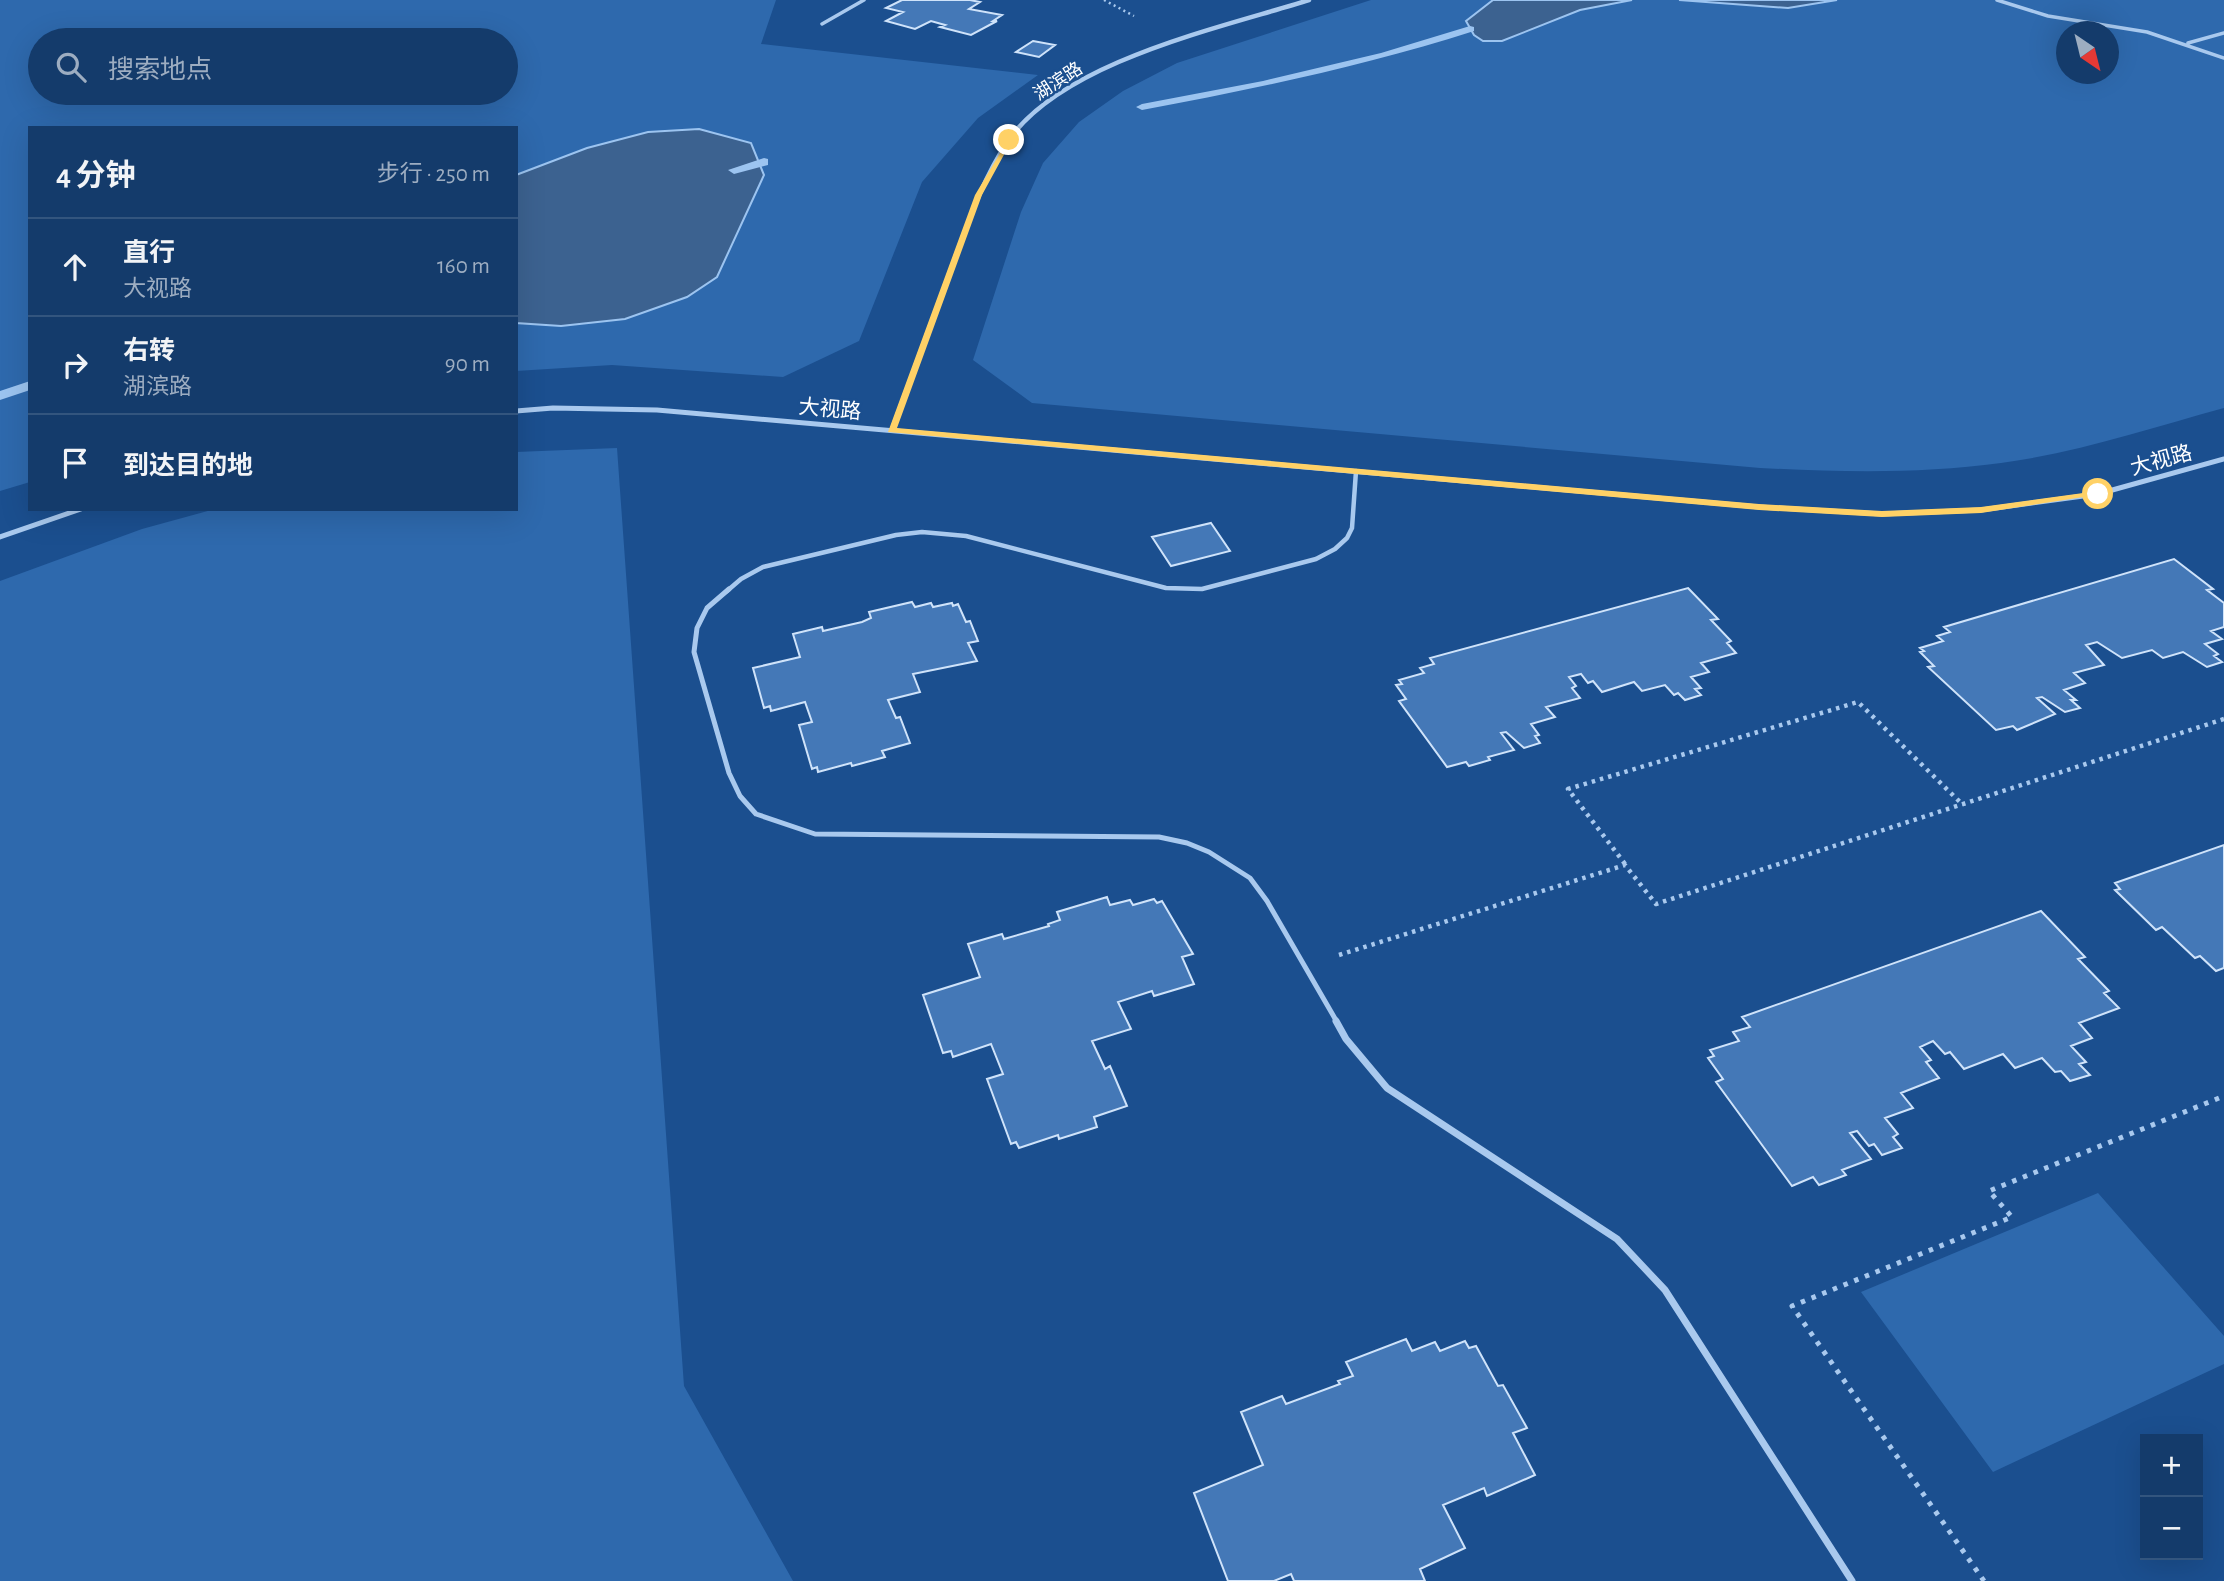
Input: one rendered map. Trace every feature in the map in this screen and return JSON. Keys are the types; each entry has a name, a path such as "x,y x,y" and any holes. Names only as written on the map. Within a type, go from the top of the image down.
{"street":[{"name":"湖滨路","path":"892,430 978,195 1009,140 1029,117 1060,93 1136,54 1309,0"},
{"name":"大视路","path":"518,411 553,408 657,410 1759,507 1882,514 1981,510 2098,494 2224,460"},
{"path":"0,537 75,511"}],"lane":[{"path":"822,24 864,0"},
{"path":"1997,0 2020,10 2060,19 2134,29 2188,43 2224,58"},
{"path":"2188,43 2224,33"},
{"path":"1356,471 1352,528 1347,538 1335,549 1316,559 1202,589 1166,588 966,536 922,532 896,535 764,567 741,579 707,608 697,628 694,652 729,774 740,796 756,814 815,834 1159,837 1187,843 1220,858 1250,878 1346,1039 1387,1088 1617,1239 1665,1290 1852,1581"}],"path":[{"path":"1963,804 1858,702 1567,789 1657,904 2224,719"},
{"path":"1303,966 1625,865"},
{"path":"1984,1581 1792,1306 2012,1217 1989,1191 2224,1096"}],"shaded area":[{"path":"0,0 776,0 761,44 1038,75 978,118 922,182 859,341 783,377 612,365 518,371 518,126 28,126 28,483 0,491"},
{"path":"1371,0 2224,0 2224,408 2029,459 1971,467 1850,471 1760,468 1032,403 973,360 1021,212 1043,163 1079,122 1123,91 1177,63"},
{"path":"1493,0 1632,0 1580,10 1502,41 1483,41 1474,35 1466,21"},
{"path":"1679,0 1837,0 1788,8"},
{"path":"699,129 751,143 764,175 717,277 687,297 625,319 561,326 518,323 518,174 587,148 648,132"},
{"path":"617,448 684,1386 793,1581 0,1581 0,581 142,529 208,511 518,511 518,452"},
{"path":"2098,1193 2224,1336 2224,1364 1993,1472 1861,1292"}],"building":[{"path":"902,0 970,0 980,2 969,9 1002,15 993,21 997,21 971,35 940,27 945,25 931,21 915,29 886,21 903,12 886,8"},
{"path":"1033,41 1055,45 1039,57 1016,52"},
{"path":"1211,523 1230,551 1171,566 1152,537"},
{"path":"2174,559 2213,589 2207,590 2224,603 2224,627 2211,631 2222,639 2205,644 2218,654 2214,656 2222,662 2207,667 2183,652 2163,658 2152,650 2122,658 2097,642 2086,645 2104,665 2074,673 2085,683 2064,690 2076,700 2071,700 2080,708 2065,712 2042,697 2037,698 2055,714 2017,730 2013,726 1996,730 1928,667 1934,666 1920,652 1924,651 1920,648 1943,641 1937,636 1950,632 1944,627"},
{"path":"1688,588 1718,619 1711,620 1731,641 1727,643 1736,653 1701,663 1709,672 1691,677 1701,688 1695,689 1701,695 1685,700 1678,693 1674,695 1665,685 1642,691 1634,682 1602,692 1593,681 1588,683 1581,674 1569,677 1576,686 1572,688 1580,698 1546,707 1555,717 1531,724 1539,735 1535,736 1540,743 1524,748 1506,732 1501,733 1514,750 1488,757 1490,760 1469,766 1466,762 1447,767 1399,701 1406,699 1396,685 1402,684 1399,680 1424,673 1420,668 1434,664 1430,658"},
{"path":"912,602 915,607 931,603 933,607 958,604 966,622 970,621 978,641 968,643 977,661 913,674 920,692 888,700 896,718 900,717 910,743 882,751 885,757 852,766 851,763 818,772 817,767 812,769 799,725 812,722 805,702 771,711 770,706 764,708 753,668 800,657 793,634 822,627 823,631 862,622 871,618 869,612"},
{"path":"2224,845 2224,968 2216,971 2200,956 2195,958 2162,927 2156,930 2115,890 2120,889 2115,883"},
{"path":"1107,897 1110,905 1130,900 1133,905 1154,899 1157,903 1162,901 1193,954 1182,957 1194,984 1154,996 1152,991 1118,1002 1131,1029 1092,1041 1105,1069 1110,1066 1127,1106 1094,1117 1097,1127 1059,1139 1058,1135 1019,1148 1016,1142 1011,1144 987,1079 1003,1074 991,1044 953,1057 951,1051 943,1053 923,995 980,977 968,944 1002,934 1004,939 1049,926 1048,924 1060,920 1057,912"},
{"path":"2041,911 2085,957 2078,959 2109,991 2104,993 2119,1008 2079,1023 2092,1038 2071,1046 2086,1062 2079,1064 2090,1075 2070,1081 2061,1071 2055,1072 2042,1058 2015,1068 2003,1054 1964,1069 1950,1052 1945,1054 1933,1041 1920,1047 1931,1060 1926,1062 1939,1078 1901,1093 1913,1108 1885,1118 1898,1134 1893,1137 1902,1148 1882,1155 1874,1144 1869,1146 1857,1131 1850,1133 1871,1159 1842,1170 1846,1175 1819,1185 1813,1177 1792,1186 1716,1082 1723,1079 1708,1058 1714,1056 1710,1050 1739,1041 1733,1032 1750,1027 1742,1017"},
{"path":"1406,1339 1412,1351 1435,1342 1440,1351 1465,1341 1469,1348 1476,1346 1498,1386 1503,1385 1527,1428 1513,1433 1535,1475 1487,1496 1484,1488 1443,1505 1465,1548 1420,1569 1425,1581 1294,1581 1291,1574 1274,1581 1228,1581 1194,1493 1263,1465 1241,1412 1282,1396 1286,1404 1340,1384 1338,1381 1353,1376 1346,1362"}],"waterway":[{"path":"1142,107 1263,84 1384,56 1470,29"},
{"path":"734,170 764,162"},
{"path":"0,396 28,386"}],"route":[{"path":"1009,140 978,195 892,430 1759,507 1882,514 1981,510 2098,494"}]}
